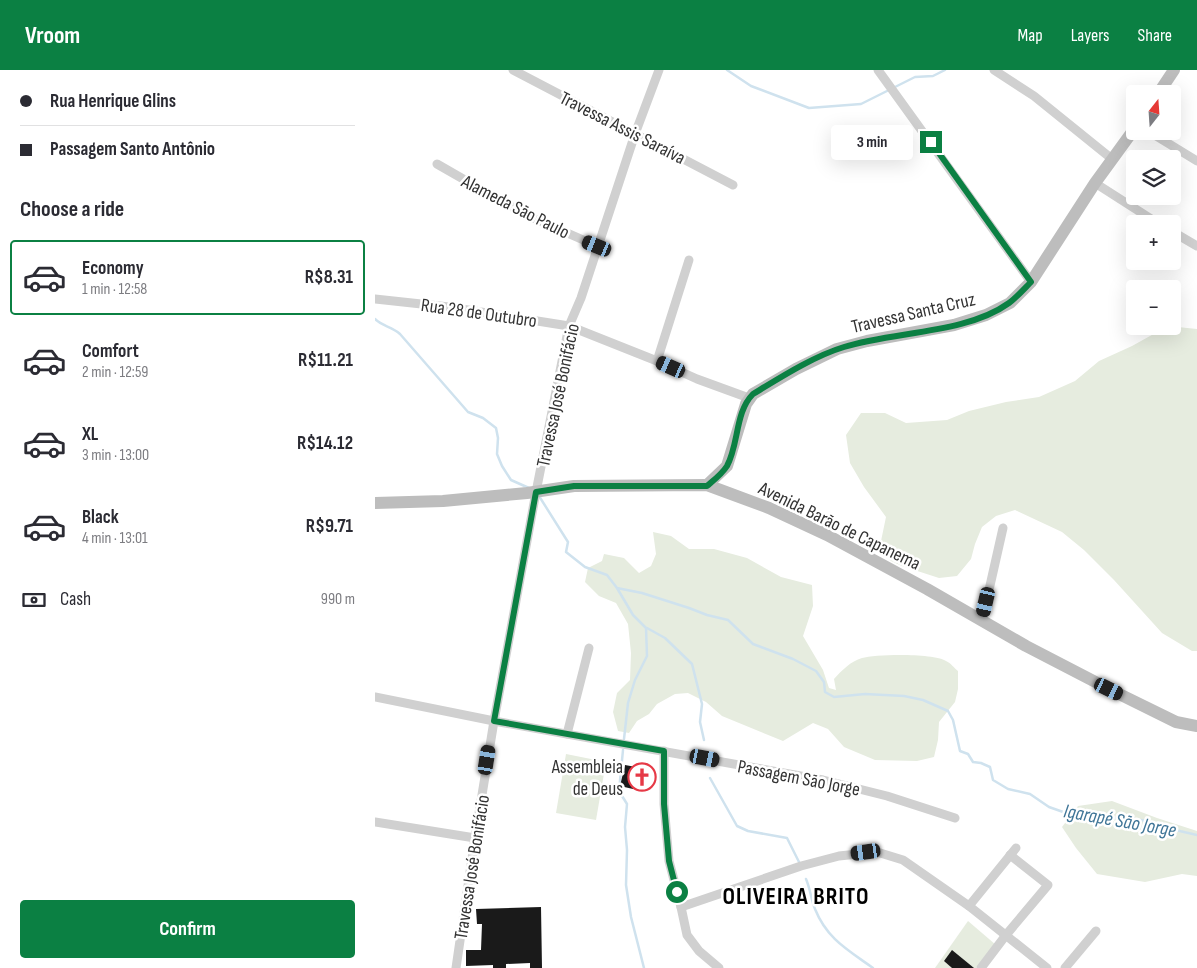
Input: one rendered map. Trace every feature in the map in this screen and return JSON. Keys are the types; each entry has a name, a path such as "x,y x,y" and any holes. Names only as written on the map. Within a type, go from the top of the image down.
{"street":[{"name":"Travessa Assis Saraíva","path":"513,70 733,185"},
{"name":"Travessa José Bonifácio","path":"456,968 494,721 569,326 581,298 635,134 659,70"},
{"path":"878,70 1031,282"},
{"path":"993,70 1034,96 1113,159"},
{"path":"1164,85 1174,70"},
{"name":"Travessa Santa Cruz","path":"749,398 789,373 844,346 954,325 986,315 1009,302 1031,282 1095,184 1126,140"},
{"path":"1163,140 1197,161"},
{"name":"Alameda São Paulo","path":"437,164 526,216 597,246"},
{"path":"1095,184 1145,215"},
{"path":"1181,237 1197,246"},
{"path":"657,361 689,260"},
{"name":"Rua 28 de Outubro","path":"375,299 490,312 569,326 697,379 749,398"},
{"path":"707,486 724,470 729,462 749,398"},
{"name":"Avenida Barão de Capanema","path":"375,503 443,501 536,492 574,486 707,486 769,508 827,536 1026,646 1109,689 1176,722 1197,726"},
{"path":"982,621 1003,528"},
{"path":"567,734 589,648"},
{"name":"Passagem São Jorge","path":"375,697 494,721 823,780 887,796 955,818"},
{"path":"664,751 664,804 669,861 687,935 699,951 719,968"},
{"path":"375,822 475,838"},
{"path":"681,907 801,866 839,856 877,852 903,860 969,906 1047,968"},
{"path":"969,906 1013,852 1048,885 1006,934 981,968"},
{"path":"1065,968 1096,931"}],"shaded area":[{"path":"1181,327 1197,329 1197,651 1192,651 1162,633 1114,580 1084,550 1062,532 1015,510 996,516 982,527 971,559 957,576 939,578 902,566 891,561 881,553 881,541 886,517 864,487 850,463 846,435 861,413 885,413 906,423 947,420 969,411 1006,402 1039,397 1075,381 1099,361 1152,335 1181,335"},
{"path":"653,532 671,536 689,549 714,549 747,558 781,577 812,585 813,606 803,636 823,670 829,688 836,690 834,679 850,664 862,658 918,655 940,658 949,663 958,671 958,689 955,702 939,722 938,740 934,757 917,761 875,760 844,747 828,729 813,723 783,741 722,716 706,702 688,693 675,694 657,704 649,714 637,721 629,733 618,731 613,712 617,693 630,680 631,653 628,624 616,603 599,596 585,582 588,568 602,561 604,554 624,558 639,573 651,566 656,554"},
{"path":"566,754 606,762 596,820 556,813"},
{"path":"1112,801 1197,831 1197,876 1182,874 1145,882 1097,874 1062,827 1078,806"},
{"path":"968,921 996,945 976,968 935,968"}],"building":[{"path":"625,765 652,770 649,785 635,782 633,789 620,786"},
{"path":"541,907 542,968 530,968 530,963 506,964 506,968 493,968 493,965 466,966 466,950 481,950 482,924 477,924 476,909"},
{"path":"952,950 974,968 952,968 944,961"}],"waterway":[{"path":"727,70 751,86 809,108 861,104 915,77 933,76 945,70"},
{"name":"Igarapé São Jorge","path":"375,319 400,334 468,412 483,418 496,428 498,438 497,454 502,466 511,480 529,488"},
{"name":"Igarapé São Jorge","path":"539,496 568,542 566,552 585,567 607,575 617,588 642,593 707,615 728,620 753,644 793,659 816,671 824,682 825,692 834,697 865,694 904,696 923,700 948,711 953,720 960,751 968,754 973,762 990,767 993,780 1008,789 1030,794 1049,807 1084,817 1105,819 1123,817 1146,821 1197,835"},
{"path":"617,588 633,615 646,628 647,656 635,680 628,703 624,739"},
{"path":"647,628 665,638 692,664 702,704 700,722 704,740"},
{"path":"623,750 619,791 627,804 625,827 627,850 626,885 631,917 644,968"},
{"path":"710,778 737,826 748,831 787,838 800,864"},
{"path":"806,879 815,909 832,936 873,968"}],"place":[{"name":"Assembleia de Deus","path":"642,777"}],"district":[{"name":"OLIVEIRA BRITO","path":"796,896"}],"route":[{"path":"677,892 669,861 664,804 664,751 494,721 536,492 574,486 707,486 727,466 744,409 753,394 837,349 954,325 974,319 995,311 1021,292 1031,282 931,142"}]}
